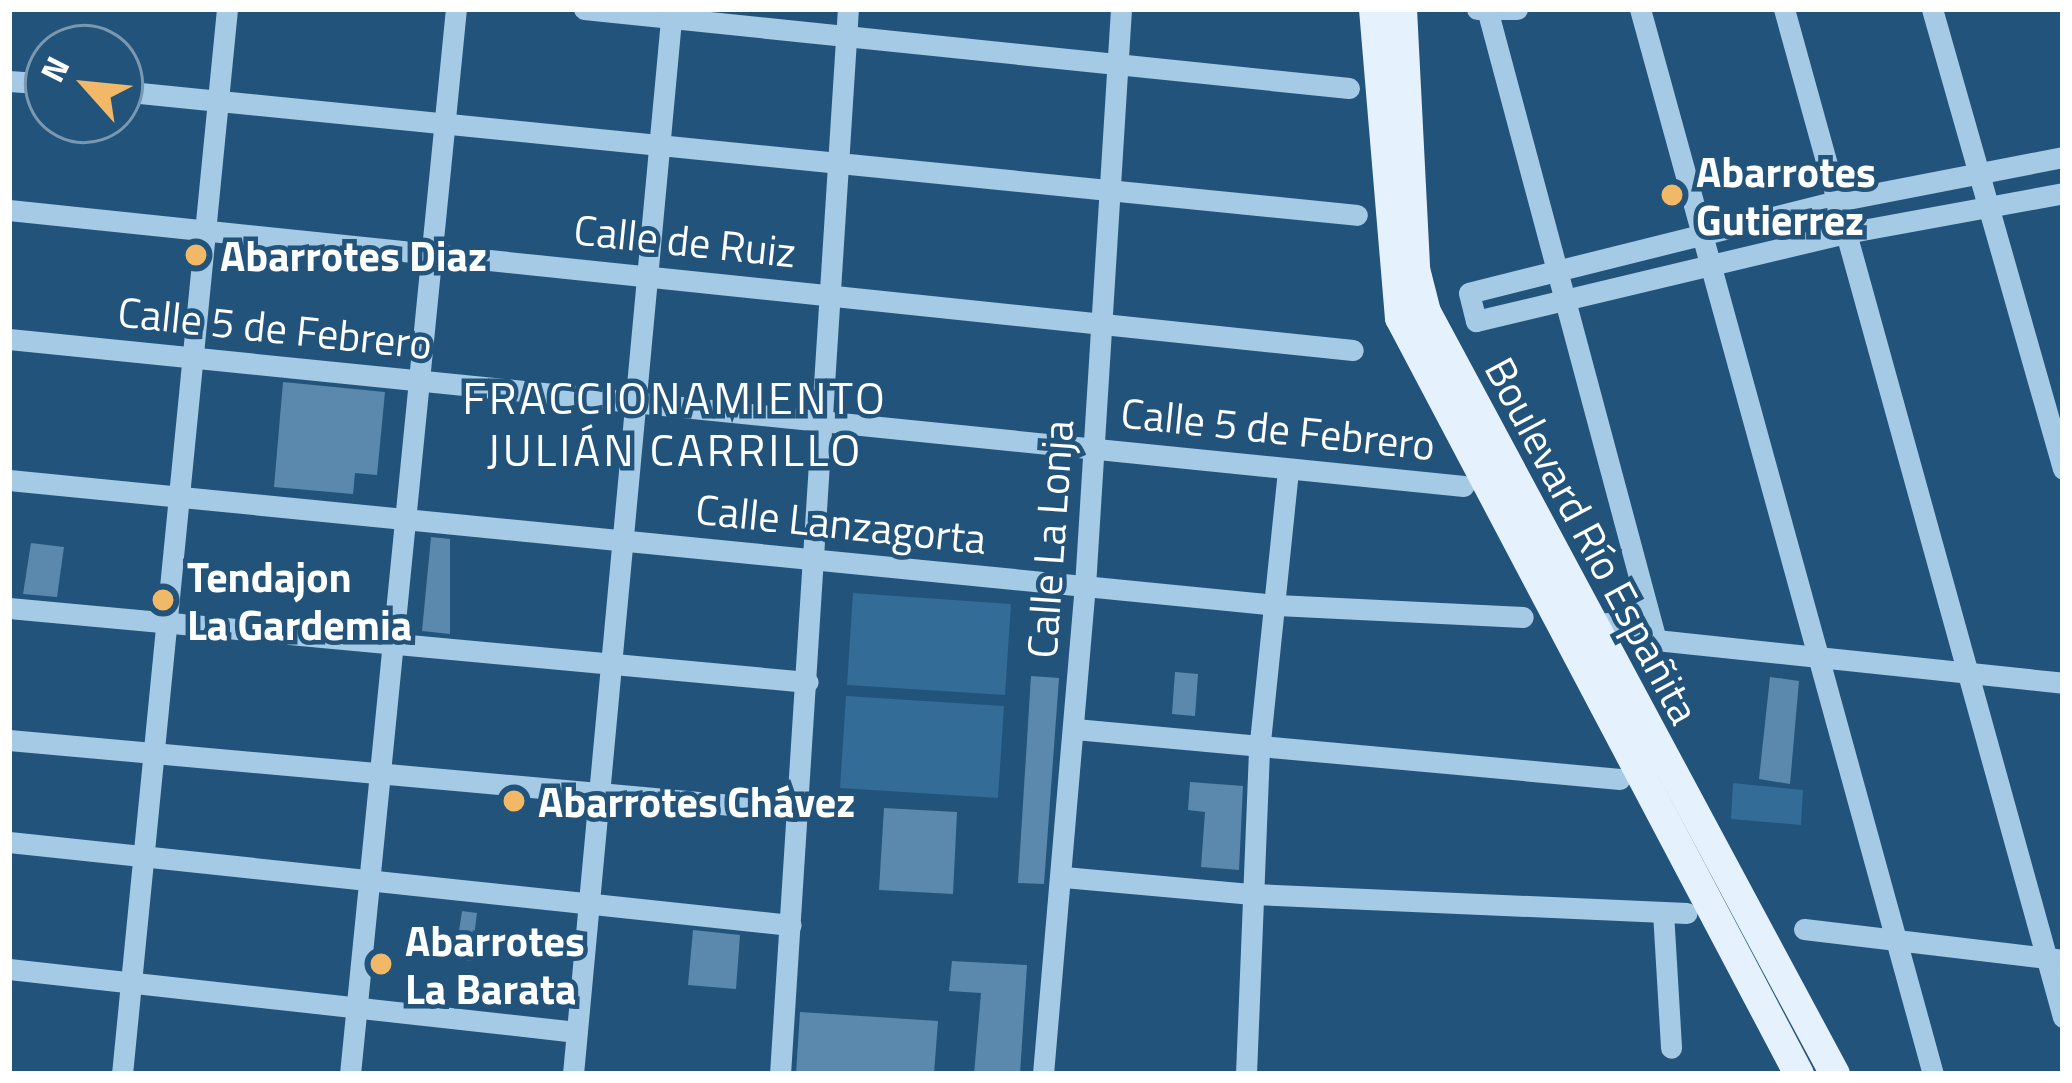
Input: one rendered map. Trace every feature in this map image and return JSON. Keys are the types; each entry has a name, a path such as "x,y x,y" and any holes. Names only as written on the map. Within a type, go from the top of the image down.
{"main road":[{"name":"Boulevard Río Españita","path":"1374,9 1400,317 1799,1074"},
{"name":"Boulevard Río Españita","path":"1402,9 1415,269 1426,312 1835,1074"}],"street":[{"path":"122,1074 227,9"},
{"path":"350,1074 457,9"},
{"path":"584,9 672,13 846,41 1348,88"},
{"path":"780,1074 826,422 848,9"},
{"name":"Calle La Lonja","path":"1043,1074 1075,729 1121,9"},
{"path":"1517,9 1484,10 1656,640"},
{"path":"1640,9 1812,656 1898,938 1933,1074"},
{"path":"1784,9 1968,674 2055,959 2063,1017"},
{"path":"1932,9 2063,469"},
{"path":"573,1074 672,13"},
{"path":"144,93 660,142 836,169 1358,215"},
{"path":"2063,157 1837,201 1704,238 1555,268 1469,293 1476,321 1846,233 2063,193"},
{"name":"Calle de Ruiz","path":"9,210 1353,350"},
{"name":"Calle 5 de Febrero","path":"9,339 1464,486"},
{"path":"1246,1074 1259,751 1288,469"},
{"name":"Calle Lanzagorta","path":"9,480 1276,605 1523,617"},
{"path":"9,608 169,619 393,646 808,682"},
{"path":"1607,623 1656,640 2063,683"},
{"path":"1075,729 1259,751 1620,779"},
{"path":"9,740 799,812"},
{"path":"9,842 791,926"},
{"path":"1064,877 1252,895 1687,914"},
{"path":"1663,912 1671,1048"},
{"path":"1804,929 2055,959"},
{"path":"9,970 577,1033"}],"shaded area":[{"path":"853,593 1011,604 1005,695 847,685"},
{"path":"846,696 1004,706 998,798 840,788"},
{"path":"1733,783 1803,790 1801,825 1731,819"}],"building":[{"path":"283,382 385,392 377,475 355,473 353,494 274,487"},
{"path":"431,537 450,539 450,634 422,631"},
{"path":"31,543 64,547 57,597 23,594"},
{"path":"1175,672 1198,674 1195,716 1172,714"},
{"path":"1031,676 1059,678 1044,884 1018,883"},
{"path":"1770,677 1799,681 1790,784 1759,779"},
{"path":"1190,782 1243,786 1239,870 1201,867 1205,812 1188,810"},
{"path":"884,808 957,812 953,894 879,890"},
{"path":"462,911 477,913 471,961 455,958"},
{"path":"693,930 740,935 736,989 688,985"},
{"path":"952,961 1027,965 1020,1074 974,1074 981,993 949,991"},
{"path":"800,1012 938,1021 934,1074 796,1074"}],"place":[{"name":"Abarrotes Gutierrez","path":"1672,195"},
{"name":"Abarrotes Diaz","path":"196,255"},
{"name":"Tendajon La Gardemia","path":"163,600"},
{"name":"Abarrotes Chávez","path":"514,801"},
{"name":"Abarrotes La Barata","path":"381,964"}],"district":[{"name":"FRACCIONAMIENTO JULIÁN CARRILLO","path":"675,424"}]}
